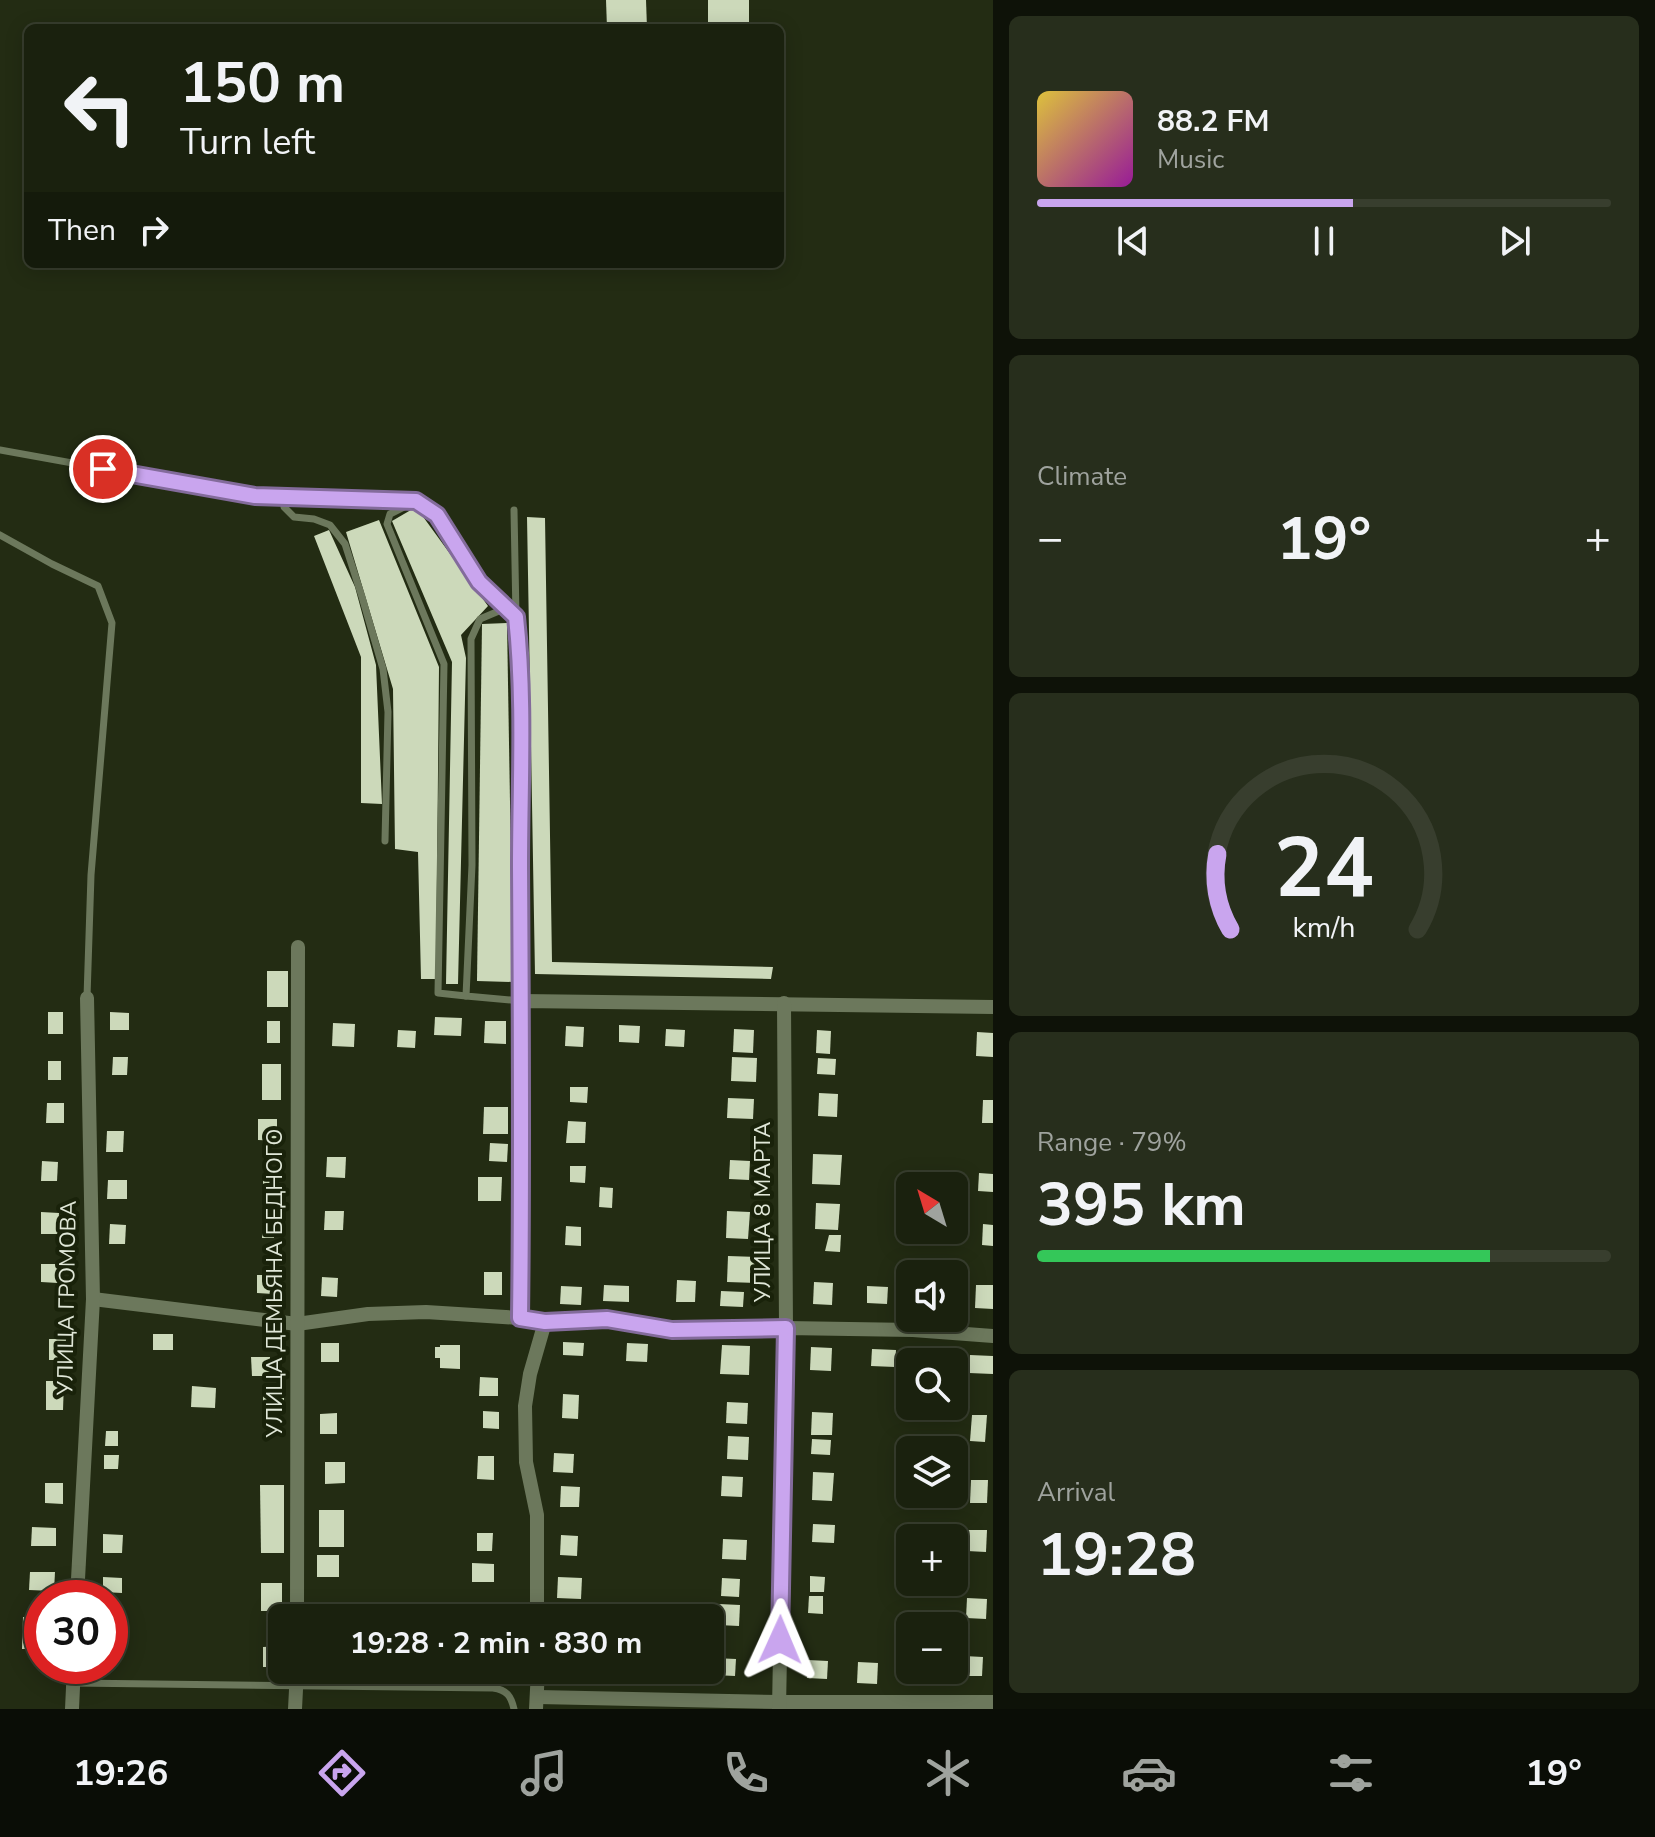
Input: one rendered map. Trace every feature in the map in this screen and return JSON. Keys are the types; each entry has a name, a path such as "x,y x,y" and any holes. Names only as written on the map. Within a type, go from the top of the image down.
{"street":[{"name":"УЛИЦА ДЕМЬЯНА БЕДНОГО","path":"297,1604 298,947"},
{"name":"УЛИЦА ГРОМОВА","path":"78,1580 93,1299 87,998"},
{"path":"520,1318 522,1001 993,1007"},
{"name":"УЛИЦА 8 МАРТА","path":"779,1706 786,1328 784,1003"},
{"path":"93,1299 297,1324 396,1312 545,1322 607,1319 672,1330 913,1330 993,1336"},
{"path":"537,1604 537,1515 526,1462 525,1406 530,1374 545,1322"},
{"path":"72,1709 73,1684"},
{"path":"295,1709 297,1684"},
{"path":"537,1703 779,1706 993,1702"}],"lane":[{"path":"0,450 250,495 416,501 437,515 479,582 516,617"},
{"path":"284,497 284,507 294,517 330,525 345,544 383,669 388,712 385,841"},
{"path":"416,501 390,514 387,524 444,664 438,993 522,1001 522,677 516,617 514,510"},
{"path":"0,535 98,586 112,623 91,875 87,998"},
{"path":"466,996 472,865 471,639 480,619 506,608"},
{"path":"128,1682 268,1679"},
{"path":"415,1684 502,1690 511,1696 514,1709"}],"building":[{"path":"606,0 646,0 647,24 607,24"},
{"path":"708,0 749,0 749,24 708,24"},
{"path":"416,507 488,606 461,635 466,658 458,984 446,984 452,662 392,521"},
{"path":"527,517 545,518 552,962 773,967 771,979 535,974"},
{"path":"379,520 439,667 436,979 421,979 418,852 395,849 393,689 346,532"},
{"path":"329,530 355,587 376,665 382,804 361,803 361,657 314,536"},
{"path":"507,623 513,982 477,981 482,624"},
{"path":"267,971 288,971 288,1007 267,1007"},
{"path":"48,1012 63,1012 63,1034 48,1034"},
{"path":"110,1012 129,1013 129,1030 110,1030"},
{"path":"435,1017 462,1018 461,1036 434,1035"},
{"path":"267,1021 280,1021 280,1043 267,1043"},
{"path":"485,1021 506,1021 506,1044 484,1043"},
{"path":"333,1023 355,1024 354,1047 332,1046"},
{"path":"619,1025 640,1026 639,1043 619,1042"},
{"path":"566,1026 584,1027 583,1047 565,1046"},
{"path":"666,1029 685,1030 684,1047 665,1046"},
{"path":"734,1029 754,1030 753,1053 733,1052"},
{"path":"398,1030 416,1031 415,1048 397,1047"},
{"path":"817,1030 831,1031 830,1054 816,1053"},
{"path":"977,1032 993,1033 993,1057 976,1056"},
{"path":"113,1057 128,1057 127,1075 112,1075"},
{"path":"732,1057 757,1058 756,1082 731,1081"},
{"path":"818,1058 836,1059 835,1075 817,1074"},
{"path":"48,1061 61,1061 61,1080 48,1080"},
{"path":"262,1064 281,1064 281,1100 262,1100"},
{"path":"570,1087 588,1087 587,1103 570,1102"},
{"path":"819,1093 838,1094 837,1117 818,1116"},
{"path":"728,1098 754,1099 753,1119 727,1118"},
{"path":"983,1100 993,1100 993,1123 982,1123"},
{"path":"47,1103 64,1103 64,1123 46,1123"},
{"path":"484,1107 508,1107 508,1134 483,1134"},
{"path":"258,1119 277,1119 277,1141 258,1140"},
{"path":"568,1121 586,1122 585,1143 566,1143"},
{"path":"107,1131 124,1131 123,1152 106,1152"},
{"path":"490,1143 508,1144 507,1162 489,1161"},
{"path":"813,1154 842,1155 840,1185 812,1184"},
{"path":"327,1157 346,1157 345,1178 326,1177"},
{"path":"730,1160 750,1161 749,1180 729,1179"},
{"path":"42,1161 58,1162 57,1181 41,1181"},
{"path":"570,1166 586,1166 585,1183 570,1182"},
{"path":"979,1173 993,1174 993,1192 978,1191"},
{"path":"263,1177 276,1177 276,1193 263,1193"},
{"path":"478,1177 502,1177 501,1201 478,1201"},
{"path":"108,1180 127,1180 127,1199 107,1199"},
{"path":"600,1187 613,1188 612,1208 599,1207"},
{"path":"816,1203 840,1204 838,1230 815,1229"},
{"path":"325,1211 344,1211 343,1230 324,1230"},
{"path":"727,1211 750,1212 748,1239 726,1238"},
{"path":"41,1212 59,1213 58,1234 41,1234"},
{"path":"263,1221 274,1221 274,1238 262,1238"},
{"path":"110,1224 126,1225 125,1244 109,1244"},
{"path":"983,1224 993,1225 993,1246 982,1245"},
{"path":"566,1226 581,1227 581,1246 565,1245"},
{"path":"829,1235 841,1235 840,1252 825,1251"},
{"path":"728,1256 758,1257 757,1283 727,1282"},
{"path":"41,1264 58,1264 58,1283 41,1282"},
{"path":"484,1272 502,1272 502,1295 484,1295"},
{"path":"257,1275 273,1275 273,1294 257,1293"},
{"path":"322,1277 338,1278 337,1297 321,1296"},
{"path":"677,1280 696,1281 695,1302 676,1302"},
{"path":"814,1282 833,1283 832,1305 813,1304"},
{"path":"604,1285 629,1286 629,1302 603,1301"},
{"path":"976,1285 993,1285 993,1309 975,1308"},
{"path":"561,1286 582,1287 581,1305 560,1304"},
{"path":"867,1286 888,1287 887,1304 867,1303"},
{"path":"721,1291 744,1292 743,1307 720,1306"},
{"path":"153,1334 173,1334 173,1350 153,1350"},
{"path":"49,1339 66,1339 65,1360 49,1360"},
{"path":"563,1342 584,1343 583,1356 563,1355"},
{"path":"321,1343 339,1343 339,1362 321,1362"},
{"path":"627,1343 648,1344 647,1362 626,1361"},
{"path":"460,1345 460,1369 440,1368 440,1358 435,1358 435,1347"},
{"path":"722,1345 750,1346 749,1375 720,1374"},
{"path":"811,1347 832,1348 831,1371 810,1370"},
{"path":"872,1349 896,1350 895,1367 871,1366"},
{"path":"970,1355 993,1356 993,1374 969,1373"},
{"path":"251,1357 270,1357 270,1376 252,1376"},
{"path":"480,1377 498,1378 498,1396 479,1396"},
{"path":"46,1381 64,1381 63,1410 46,1410"},
{"path":"192,1386 216,1388 215,1408 191,1407"},
{"path":"263,1394 284,1394 284,1413 263,1413"},
{"path":"563,1394 579,1395 578,1419 562,1418"},
{"path":"727,1402 748,1403 747,1424 726,1423"},
{"path":"483,1411 499,1412 499,1429 483,1428"},
{"path":"812,1412 833,1413 832,1435 811,1435"},
{"path":"337,1413 337,1434 320,1434 320,1414"},
{"path":"972,1415 987,1415 985,1442 970,1441"},
{"path":"106,1431 118,1431 118,1446 105,1446"},
{"path":"728,1436 749,1437 748,1460 727,1459"},
{"path":"812,1439 831,1440 830,1455 811,1454"},
{"path":"554,1453 574,1454 573,1473 553,1472"},
{"path":"104,1455 119,1455 118,1469 104,1469"},
{"path":"478,1456 494,1456 494,1480 477,1479"},
{"path":"325,1462 345,1462 345,1483 325,1484"},
{"path":"813,1472 834,1473 832,1501 812,1500"},
{"path":"722,1476 743,1477 742,1497 721,1496"},
{"path":"971,1480 988,1480 987,1503 970,1503"},
{"path":"45,1483 63,1483 63,1504 45,1503"},
{"path":"260,1485 284,1485 284,1553 261,1553"},
{"path":"561,1486 580,1487 579,1507 560,1507"},
{"path":"319,1510 344,1510 344,1547 319,1547"},
{"path":"813,1524 835,1525 834,1543 812,1542"},
{"path":"32,1527 56,1528 56,1546 31,1546"},
{"path":"968,1530 987,1530 986,1552 968,1551"},
{"path":"477,1533 493,1533 492,1551 477,1551"},
{"path":"103,1534 123,1535 122,1553 103,1553"},
{"path":"561,1535 578,1536 577,1556 560,1555"},
{"path":"723,1539 747,1540 746,1560 722,1559"},
{"path":"317,1555 339,1555 339,1577 317,1577"},
{"path":"472,1563 494,1564 494,1582 472,1582"},
{"path":"30,1572 55,1572 55,1580 30,1580"},
{"path":"810,1576 825,1577 824,1592 810,1592"},
{"path":"103,1577 122,1578 122,1580 103,1580"},
{"path":"558,1577 582,1578 581,1599 557,1598"},
{"path":"722,1578 740,1579 739,1597 721,1596"},
{"path":"261,1583 282,1583 282,1604 268,1604 268,1611 261,1611"},
{"path":"809,1596 823,1596 823,1614 808,1613"},
{"path":"967,1598 987,1599 986,1619 968,1618"},
{"path":"724,1604 740,1605 739,1626 724,1625"},
{"path":"23,1617 24,1649 22,1649"},
{"path":"263,1647 268,1647 268,1667 263,1667"},
{"path":"968,1656 983,1657 982,1676 968,1676"},
{"path":"724,1658 736,1659 735,1676 724,1675"},
{"path":"808,1660 828,1661 827,1679 807,1678"},
{"path":"858,1662 878,1663 877,1684 857,1683"}],"route":[{"path":"103,469 255,496 416,501 437,515 479,582 516,617 522,677 520,1318 545,1322 607,1319 672,1330 786,1328 780,1640"}]}
